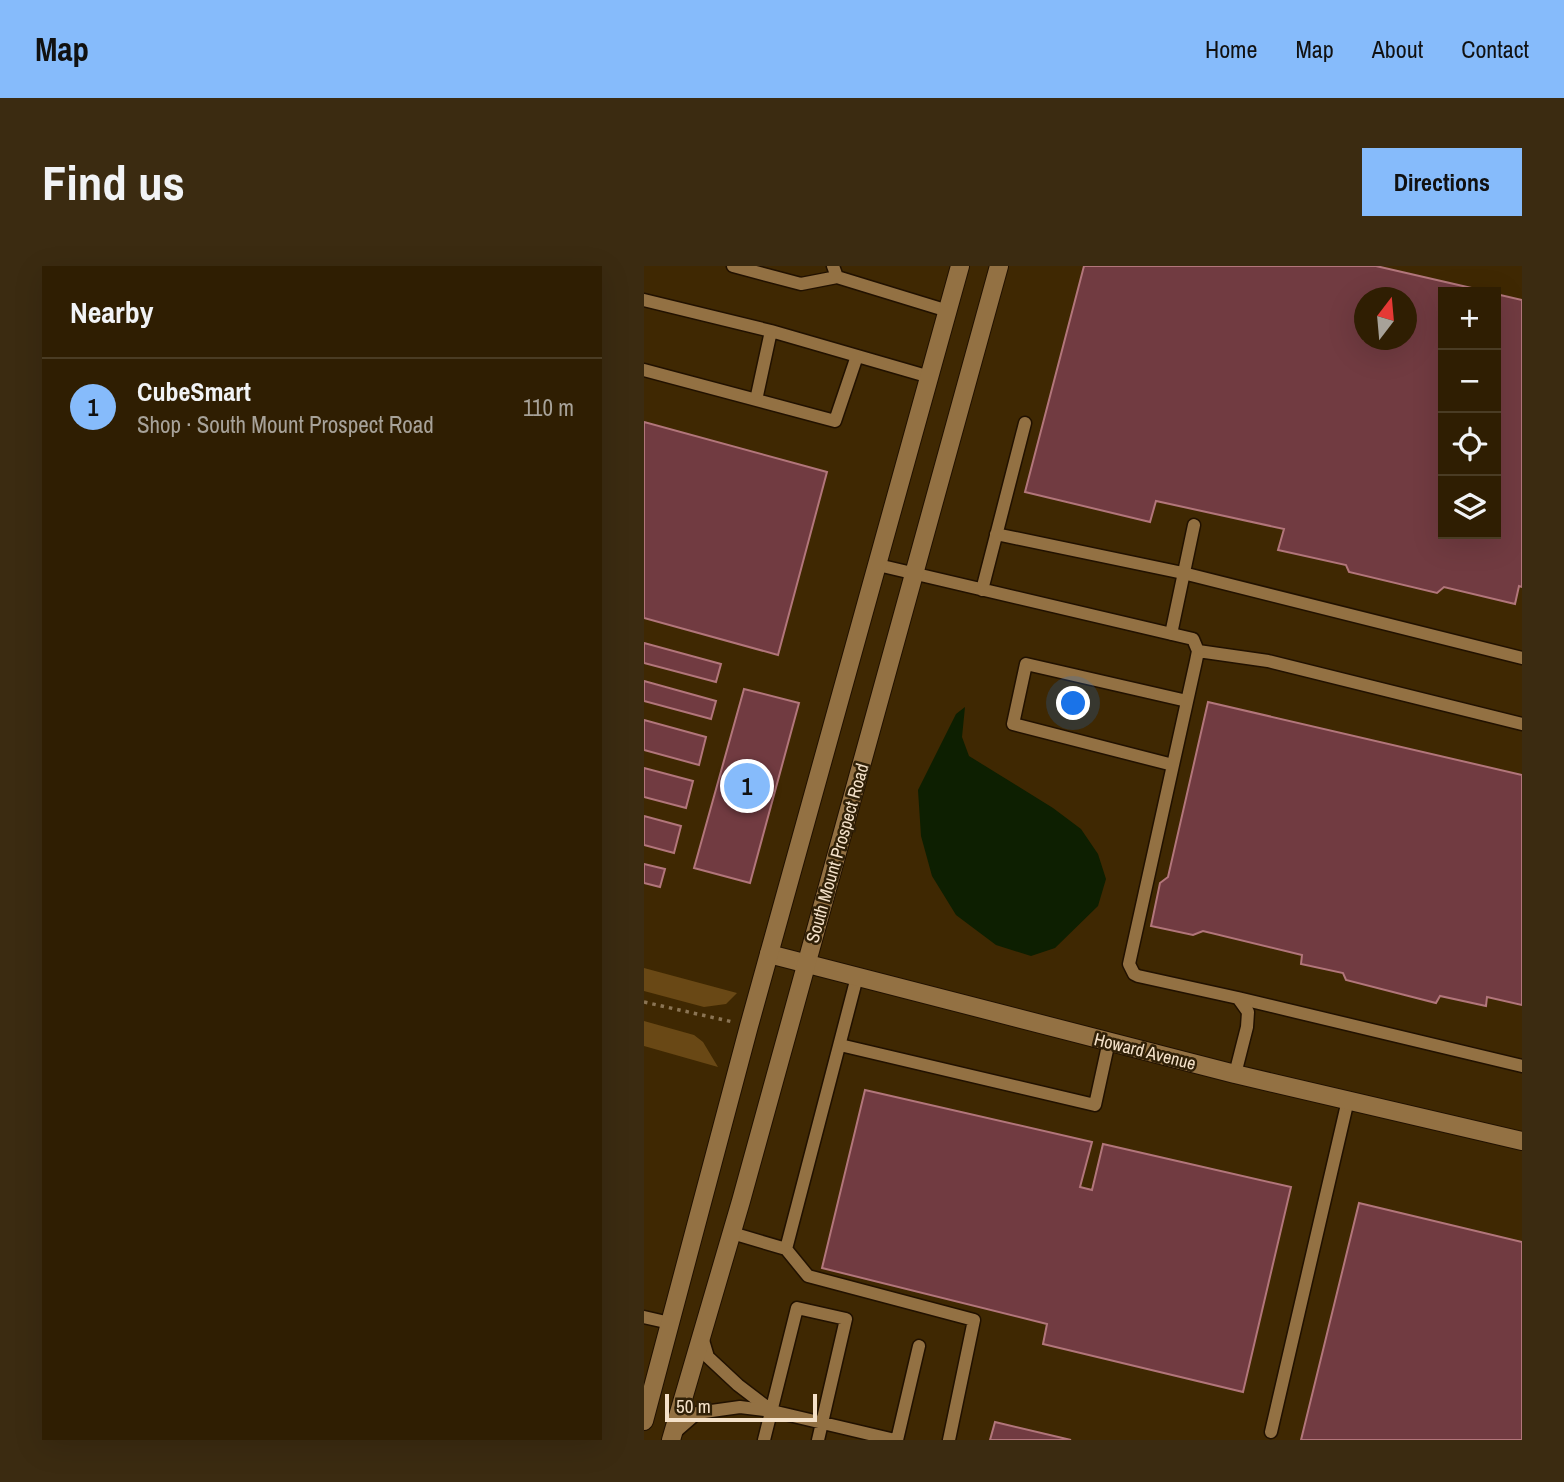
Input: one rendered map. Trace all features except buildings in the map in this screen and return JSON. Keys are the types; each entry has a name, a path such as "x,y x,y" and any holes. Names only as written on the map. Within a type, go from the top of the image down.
{"main road":[{"path":"644,1420 749,1026 960,266"},
{"name":"South Mount Prospect Road","path":"672,1437 732,1233 999,266"},
{"name":"Howard Avenue","path":"769,954 1235,1074 1522,1141"}],"lane":[{"path":"733,266 801,284 835,272 948,310"},
{"path":"644,300 771,331 930,377"},
{"path":"756,400 771,331"},
{"path":"644,370 835,421 857,356"},
{"path":"982,590 1025,423"},
{"path":"1171,634 1194,525"},
{"path":"996,534 1183,573 1522,658"},
{"path":"878,565 1193,639 1198,651 1129,964 1134,974 1522,1066"},
{"path":"1198,651 1268,662 1522,724"},
{"path":"1173,765 1013,724 1015,712 1026,664 1187,701"},
{"path":"786,1249 857,977"},
{"path":"1235,1074 1248,1012 1238,998"},
{"path":"840,1045 1096,1105 1109,1041"},
{"path":"1271,1432 1348,1100"},
{"path":"732,1233 786,1249 808,1276 974,1320 949,1440"},
{"path":"764,1440 797,1308 846,1319 818,1440"},
{"path":"644,1317 670,1324"},
{"path":"702,1336 708,1357 772,1411"},
{"path":"672,1437 697,1413 740,1407 772,1411 896,1440 919,1346"}],"path":[{"path":"644,1002 749,1026"}],"shaded area":[{"path":"965,707 962,737 969,756 1053,808 1081,829 1098,854 1106,879 1098,906 1055,948 1031,956 996,945 956,915 932,876 921,836 918,790 956,714"},
{"path":"644,968 737,993 726,1004 704,1007 644,991"},
{"path":"644,1021 694,1035 703,1042 718,1067 644,1046"}],"place":[{"name":"CubeSmart","path":"747,786"}]}
